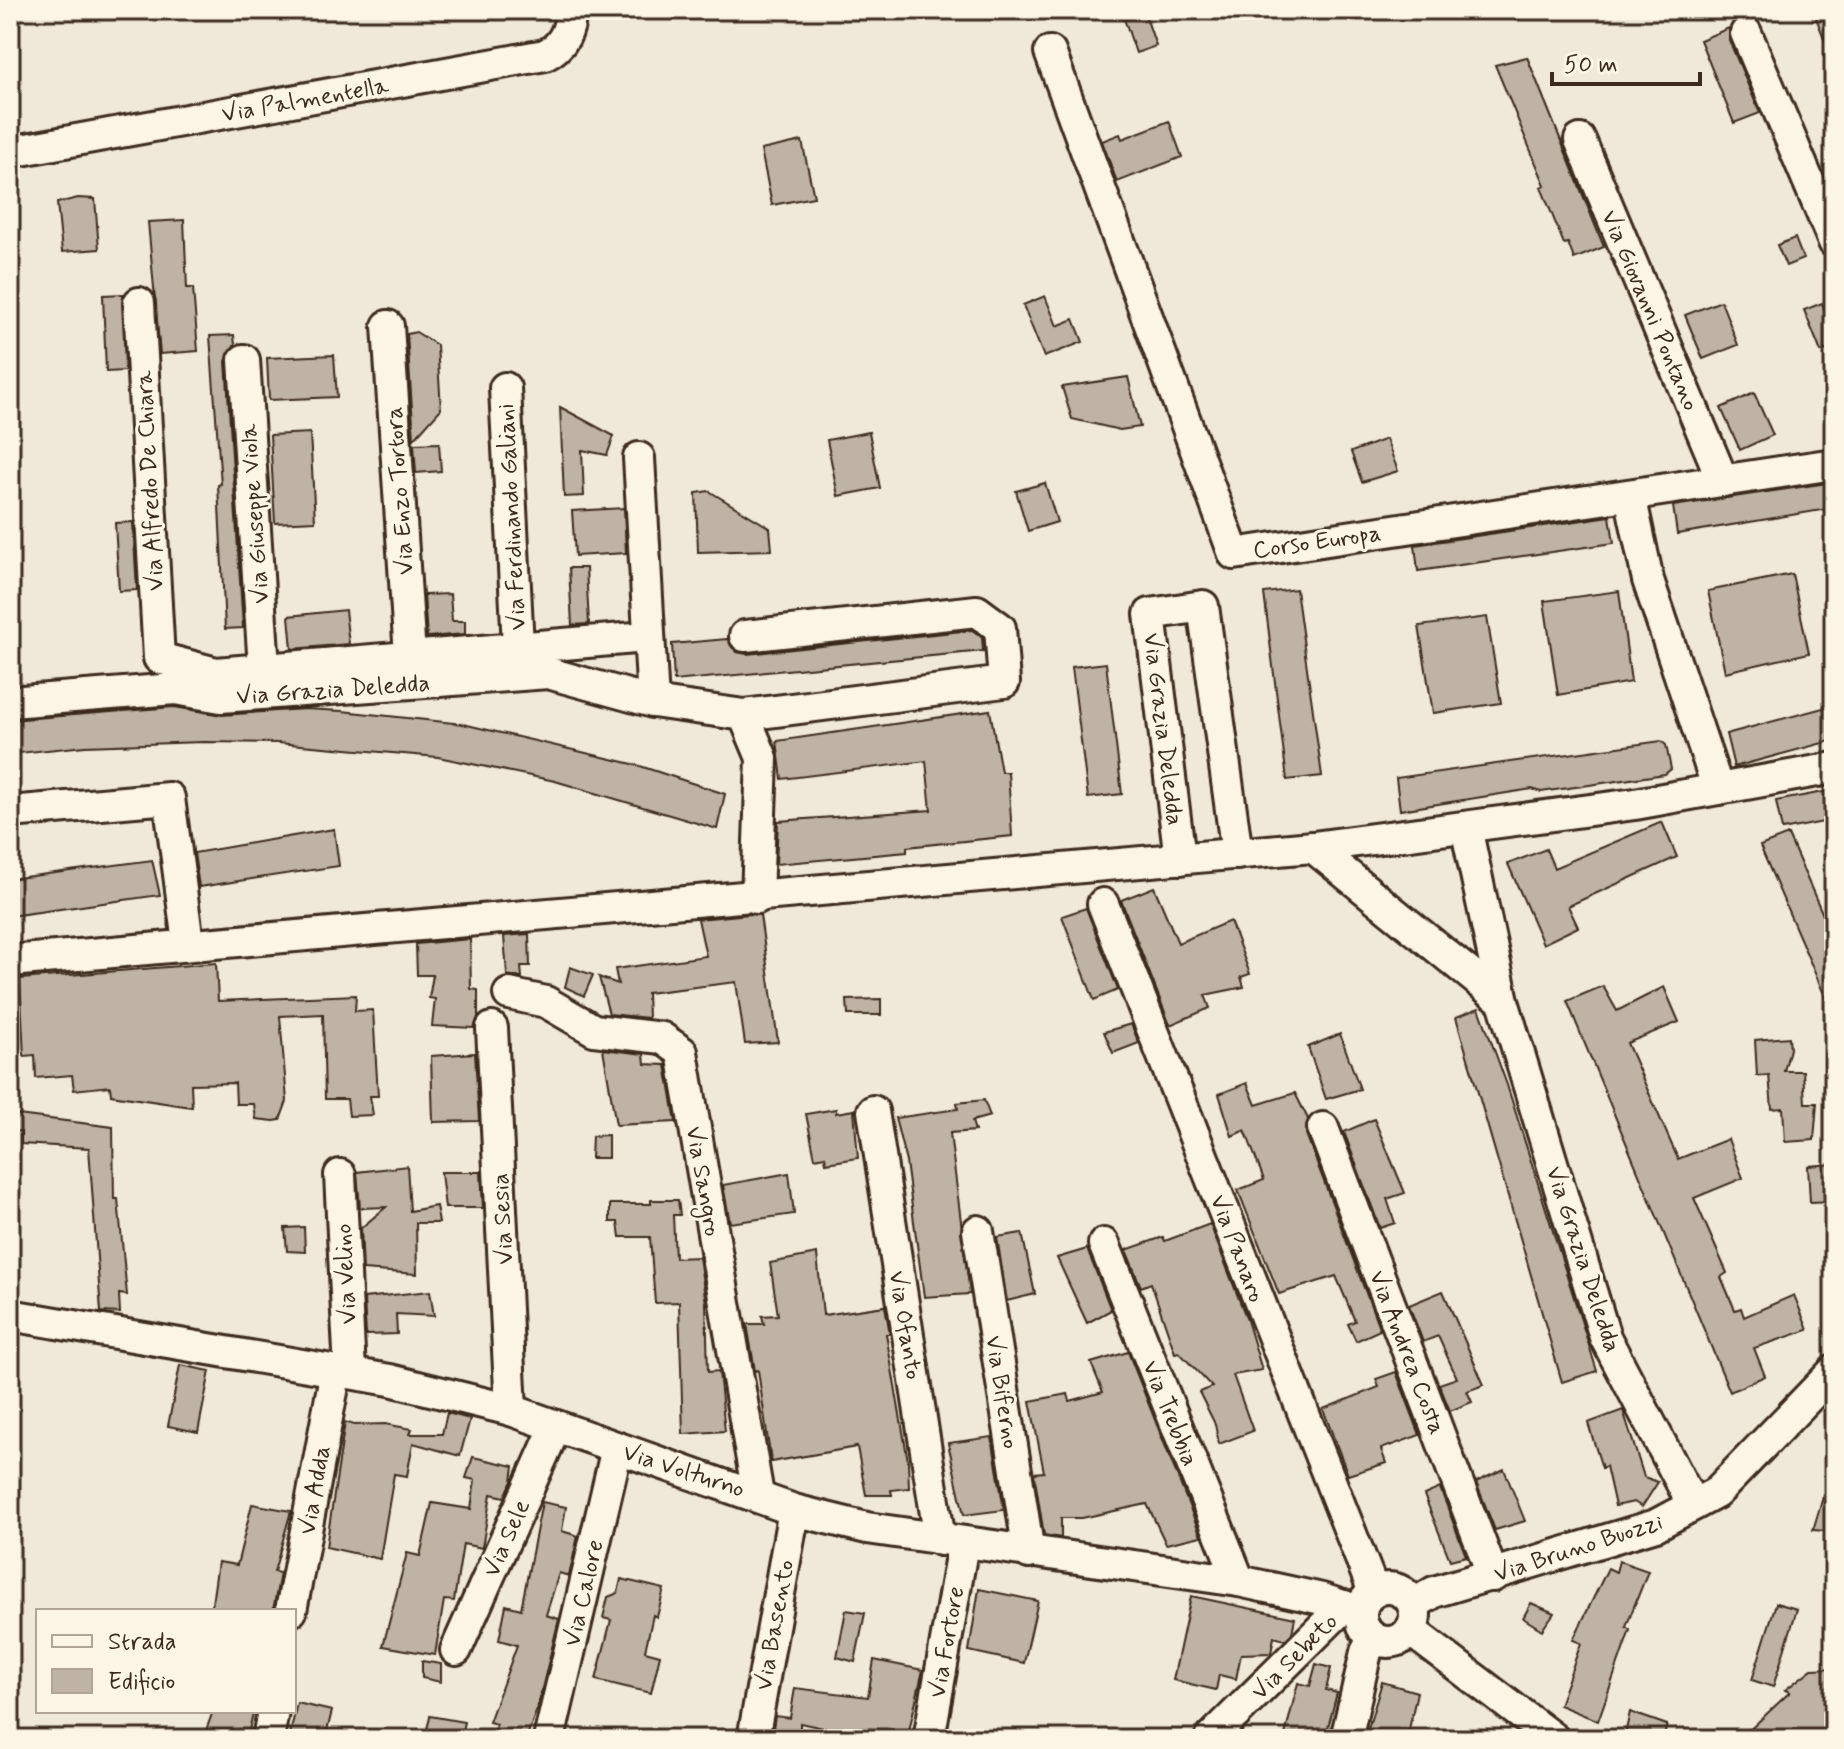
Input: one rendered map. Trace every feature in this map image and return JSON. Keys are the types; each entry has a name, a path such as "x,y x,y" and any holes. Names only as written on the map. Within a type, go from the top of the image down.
{"street":[{"name":"Via Palmentella","path":"10,152 545,55 558,49 566,36 570,10"},
{"path":"1746,33 1834,242"},
{"name":"Corso Europa","path":"1050,52 1234,554 1834,464"},
{"name":"Via Giovanni Pontano","path":"1580,140 1723,481"},
{"name":"Via Alfredo De Chiara","path":"139,303 159,658 216,673 264,668"},
{"name":"Via Enzo Tortora","path":"388,326 410,656"},
{"name":"Via Giuseppe Viola","path":"244,360 264,668"},
{"name":"Via Ferdinando Galiani","path":"505,388 518,647"},
{"path":"639,458 653,702"},
{"path":"1630,495 1648,580 1718,789"},
{"name":"Via Grazia Deledda","path":"1180,859 1150,614 1203,606 1237,854"},
{"name":"Via Grazia Deledda","path":"10,702 175,689 221,697 548,673 653,702 744,715 1004,682 1000,628 977,611 745,636"},
{"path":"264,668 647,637"},
{"path":"744,715 762,758 757,898"},
{"name":"Via Grazia Deledda","path":"10,961 188,943 757,898 1313,847 1718,789 1834,768"},
{"path":"10,812 169,798 188,943"},
{"name":"Via Grazia Deledda","path":"1466,827 1503,1001 1605,1337 1693,1505"},
{"path":"1313,847 1503,1001"},
{"name":"Via Panaro","path":"1103,904 1363,1612"},
{"name":"Via Sangro","path":"509,994 546,1002 594,1030 662,1038 682,1052 758,1495"},
{"name":"Via Sesia","path":"492,1028 511,1410"},
{"name":"Via Ofanto","path":"873,1111 951,1542"},
{"name":"Via Andrea Costa","path":"1323,1128 1493,1576"},
{"name":"Via Velino","path":"340,1175 343,1371"},
{"name":"Via Biferno","path":"978,1231 1029,1553"},
{"name":"Via Trebbia","path":"1104,1244 1239,1581"},
{"name":"Via Volturno","path":"10,1315 343,1371 511,1410 794,1510 867,1528 1239,1581 1363,1612 1392,1588 1408,1597 1412,1618"},
{"name":"Via Adda","path":"291,1609 343,1371"},
{"name":"Via Bruno Buozzi","path":"1363,1612 1398,1641 1434,1592 1656,1525 1716,1493 1834,1371"},
{"name":"Via Sele","path":"456,1650 556,1426"},
{"name":"Via Calore","path":"549,1739 617,1448"},
{"name":"Via Basento","path":"753,1739 794,1510"},
{"name":"Via Fortore","path":"929,1739 951,1542"},
{"path":"1346,1739 1366,1652 1363,1612"},
{"name":"Via Sebeto","path":"1210,1739 1363,1612"},
{"path":"1412,1618 1525,1729 1554,1739"},
{"path":"268,1739 273,1713"}],"building":[{"path":"1121,10 1139,10 1141,15 1145,14 1156,46 1136,53"},
{"path":"1813,10 1834,10 1834,61 1833,61"},
{"path":"1729,28 1729,40 1760,113 1734,123 1700,40"},
{"path":"1527,57 1604,247 1574,259 1568,243 1564,244 1541,187 1545,185 1495,65"},
{"path":"1169,121 1182,157 1117,182 1102,141 1120,134 1122,139"},
{"path":"802,141 814,197 772,205 761,150"},
{"path":"78,198 95,199 99,249 62,252 57,203"},
{"path":"184,220 187,288 193,288 198,351 160,354 148,222"},
{"path":"1795,238 1803,259 1786,266 1777,245"},
{"path":"123,294 125,371 106,372 103,295"},
{"path":"1045,296 1057,326 1074,319 1083,342 1044,357 1023,305"},
{"path":"1721,301 1738,345 1703,359 1685,315"},
{"path":"1822,303 1834,333 1834,347 1821,352 1804,310"},
{"path":"416,332 437,345 441,409 414,439 407,334"},
{"path":"234,335 235,345 226,361 243,628 225,629 218,485 221,484 210,336"},
{"path":"334,355 337,397 269,400 267,358"},
{"path":"1128,377 1140,427 1120,430 1072,419 1062,387"},
{"path":"1754,393 1773,435 1740,450 1721,408"},
{"path":"560,407 614,436 607,455 582,450 584,496 564,497"},
{"path":"869,432 880,488 838,496 827,440"},
{"path":"310,433 315,521 275,523 270,435"},
{"path":"1386,439 1398,471 1362,482 1351,452"},
{"path":"439,443 441,471 416,473 414,444"},
{"path":"1834,482 1834,508 1677,534 1673,506"},
{"path":"1045,483 1057,522 1028,531 1016,491"},
{"path":"709,491 770,528 772,550 698,552 696,493"},
{"path":"624,508 626,553 575,556 572,511"},
{"path":"1610,516 1614,543 1418,571 1415,545"},
{"path":"133,522 137,590 119,591 115,523"},
{"path":"569,568 586,568 589,624 572,625"},
{"path":"1792,574 1809,653 1725,672 1708,591"},
{"path":"1296,589 1322,776 1287,780 1264,593"},
{"path":"1619,591 1631,682 1558,695 1544,601"},
{"path":"450,594 452,621 465,621 465,634 427,637 424,595"},
{"path":"345,610 349,644 292,649 289,616"},
{"path":"1487,617 1501,703 1433,713 1419,626"},
{"path":"972,630 982,637 983,651 674,681 672,644 727,639 737,652 747,654"},
{"path":"1106,663 1122,794 1088,798 1072,667"},
{"path":"1834,705 1834,740 1734,767 1726,734"},
{"path":"174,707 222,715 305,709 342,711 463,724 637,765 725,794 717,829 555,781 438,757 278,743 203,742 85,746 10,754 10,720"},
{"path":"990,710 1001,772 1008,772 1012,836 907,847 907,852 776,864 778,821 931,810 926,761 782,779 777,741"},
{"path":"1661,741 1666,745 1671,769 1665,774 1541,792 1532,789 1400,810 1396,778"},
{"path":"1834,790 1834,820 1782,830 1776,801"},
{"path":"1662,822 1677,857 1568,906 1578,927 1543,944 1508,864 1546,849 1554,868"},
{"path":"334,829 339,866 199,887 194,853"},
{"path":"1788,835 1834,940 1834,1017 1760,846"},
{"path":"152,860 160,895 10,916 10,879"},
{"path":"1154,887 1178,943 1230,921 1250,974 1241,977 1244,987 1205,995 1210,1008 1170,1025 1121,900"},
{"path":"1086,908 1118,990 1094,1000 1062,916"},
{"path":"760,915 778,1042 745,1044 736,982 647,993 648,1018 609,1014 599,977 618,984 615,969 706,956 698,919"},
{"path":"529,934 530,966 521,966 522,978 507,975 504,936"},
{"path":"470,939 471,989 478,990 478,1017 474,1028 432,1026 435,999 429,998 433,975 417,975 416,944"},
{"path":"216,963 218,1001 356,995 355,1011 373,1010 378,1096 370,1096 373,1115 349,1116 347,1099 325,1099 323,1014 280,1016 287,1101 280,1120 256,1119 254,1104 236,1104 235,1083 191,1084 192,1107 111,1095 110,1086 74,1090 72,1075 36,1078 35,1055 24,1056 20,979"},
{"path":"570,967 593,975 584,996 565,987"},
{"path":"1603,986 1617,1011 1664,987 1679,1022 1627,1043 1678,1159 1728,1139 1743,1178 1694,1198 1727,1273 1721,1277 1735,1310 1741,1308 1744,1317 1794,1295 1808,1330 1754,1348 1765,1376 1730,1392 1567,1001"},
{"path":"881,999 881,1015 848,1015 847,1000"},
{"path":"1479,1008 1507,1085 1597,1371 1562,1382 1456,1017"},
{"path":"1131,1024 1139,1043 1113,1053 1104,1032"},
{"path":"1340,1034 1360,1089 1326,1099 1308,1047"},
{"path":"1789,1037 1790,1049 1784,1071 1803,1071 1805,1103 1817,1103 1814,1140 1785,1142 1783,1108 1772,1109 1769,1075 1757,1076 1755,1040"},
{"path":"603,1049 644,1054 645,1064 666,1065 676,1122 616,1125"},
{"path":"475,1053 479,1121 433,1122 431,1056"},
{"path":"1247,1083 1256,1105 1295,1093 1308,1119 1306,1134 1380,1330 1356,1341 1348,1324 1355,1321 1336,1276 1279,1294 1238,1190 1264,1180 1245,1130 1232,1136 1219,1094"},
{"path":"984,1100 990,1116 972,1121 975,1131 950,1133 970,1294 924,1297 906,1162 895,1118 958,1109 957,1103"},
{"path":"836,1109 836,1113 854,1110 858,1158 826,1163 825,1156 815,1158 806,1114"},
{"path":"10,1114 113,1127 114,1199 118,1199 127,1295 119,1294 120,1313 101,1312 89,1148 21,1144 21,1132 10,1130"},
{"path":"1374,1119 1405,1193 1387,1199 1395,1223 1380,1228 1344,1132"},
{"path":"608,1135 608,1158 591,1158 592,1136"},
{"path":"1834,1164 1834,1201 1810,1202 1808,1166"},
{"path":"407,1166 410,1211 436,1206 439,1223 416,1223 417,1274 363,1270 361,1228 386,1207 360,1208 357,1172"},
{"path":"441,1172 481,1172 483,1208 445,1208"},
{"path":"789,1173 794,1214 730,1223 723,1185"},
{"path":"651,1200 678,1200 680,1215 673,1215 675,1258 699,1257 706,1303 708,1372 719,1371 725,1431 683,1434 679,1302 655,1303 650,1237 620,1237 618,1222 610,1222 610,1204 651,1204"},
{"path":"1210,1224 1247,1320 1262,1370 1233,1375 1253,1431 1219,1444 1215,1424 1199,1392 1212,1387 1179,1352 1175,1353 1151,1283 1141,1287 1126,1250 1163,1237 1165,1241"},
{"path":"304,1227 305,1252 287,1251 285,1228"},
{"path":"1022,1233 1035,1294 1007,1301 997,1237"},
{"path":"1087,1249 1111,1310 1087,1323 1057,1258"},
{"path":"817,1254 823,1315 885,1306 890,1334 886,1334 908,1461 909,1488 891,1490 892,1495 866,1495 857,1447 771,1462 758,1370 755,1371 747,1324 764,1324 762,1316 778,1315 770,1263"},
{"path":"430,1291 434,1316 396,1314 397,1334 366,1335 364,1298"},
{"path":"1443,1291 1484,1385 1467,1391 1472,1402 1450,1411 1439,1384 1457,1378 1438,1336 1423,1342 1409,1305"},
{"path":"1128,1352 1201,1536 1166,1544 1147,1504 1082,1518 1061,1518 1061,1538 1044,1535 1034,1473 1044,1472 1030,1401 1068,1394 1070,1401 1103,1392 1091,1363"},
{"path":"180,1365 210,1371 198,1432 168,1426"},
{"path":"1396,1372 1420,1435 1381,1449 1386,1463 1348,1475 1323,1409 1379,1387 1376,1379"},
{"path":"1623,1410 1644,1477 1658,1482 1642,1507 1634,1502 1615,1506 1606,1466 1602,1468 1588,1423"},
{"path":"447,1413 470,1419 460,1456 413,1443 407,1476 394,1474 380,1559 326,1547 345,1422 412,1429 410,1434 442,1434"},
{"path":"992,1437 1004,1510 964,1515 948,1443"},
{"path":"473,1457 514,1466 512,1481 505,1497 491,1494 482,1548 463,1544 454,1601 444,1600 435,1655 383,1646 407,1553 420,1556 432,1503 471,1509 475,1480 466,1478"},
{"path":"1504,1469 1525,1521 1495,1530 1476,1482"},
{"path":"1830,1474 1834,1474 1834,1526 1826,1531 1813,1530"},
{"path":"1440,1488 1466,1556 1450,1560 1424,1495"},
{"path":"542,1502 566,1507 562,1531 578,1536 569,1576 559,1573 546,1615 559,1619 537,1709 526,1739 492,1739 496,1724 489,1722 517,1645 499,1640 506,1605 521,1609"},
{"path":"252,1504 291,1511 274,1572 280,1573 273,1609 211,1609 218,1562 237,1565"},
{"path":"1619,1561 1648,1571 1626,1627 1630,1630 1598,1721 1559,1705 1581,1643 1573,1640 1608,1568 1616,1572"},
{"path":"621,1579 664,1589 657,1617 653,1615 645,1651 660,1655 651,1693 596,1680 611,1620 603,1618 608,1597 618,1593"},
{"path":"979,1589 1038,1601 1024,1663 969,1651"},
{"path":"1191,1596 1295,1618 1292,1633 1285,1640 1274,1637 1271,1653 1241,1654 1236,1679 1219,1675 1216,1690 1173,1680"},
{"path":"1531,1603 1554,1613 1542,1630 1523,1618"},
{"path":"1776,1603 1797,1609 1773,1687 1752,1680"},
{"path":"846,1610 865,1613 855,1662 837,1657"},
{"path":"874,1660 923,1670 907,1739 850,1739 851,1734 800,1723 800,1739 778,1739 779,1735 772,1734 775,1716 790,1718 795,1688 868,1697"},
{"path":"422,1661 441,1664 441,1682 422,1678"},
{"path":"1316,1664 1331,1668 1326,1690 1337,1693 1325,1739 1284,1739 1298,1683 1310,1686"},
{"path":"1834,1668 1834,1739 1740,1739 1790,1692 1785,1690 1812,1669"},
{"path":"1382,1682 1417,1692 1407,1739 1365,1739"},
{"path":"297,1703 332,1711 325,1739 289,1739"},
{"path":"1630,1712 1667,1725 1663,1739 1624,1739"},
{"path":"212,1713 253,1713 247,1739 203,1739"},
{"path":"430,1716 464,1722 460,1739 425,1739"}]}
